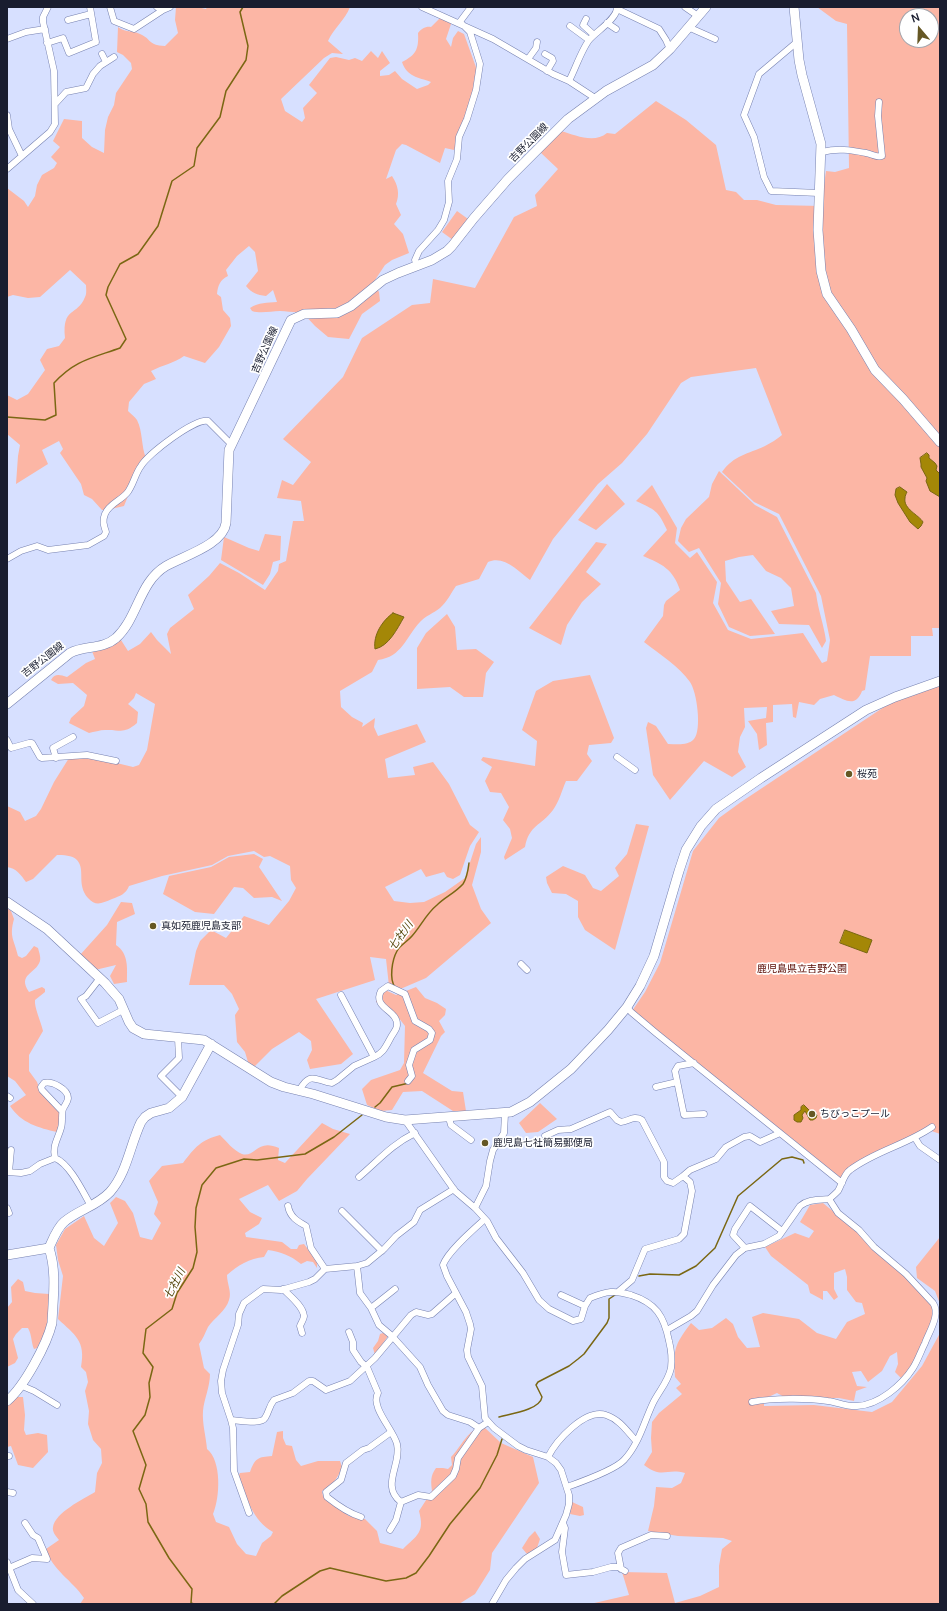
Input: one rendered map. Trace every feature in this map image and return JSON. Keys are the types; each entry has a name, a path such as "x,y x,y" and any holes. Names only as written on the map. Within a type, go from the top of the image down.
{"street":[{"path":"7,169 50,132 55,124 54,71 43,18 48,7"},
{"path":"47,43 63,38 69,53 96,42 90,7"},
{"path":"110,7 114,21 134,29 170,7"},
{"path":"157,7 163,10"},
{"path":"422,7 461,23 493,39 547,71 569,81 595,98"},
{"path":"461,23 472,7"},
{"path":"685,7 698,16"},
{"name":"吉野公園線","path":"7,704 70,653 75,650 104,645 115,639 124,629 154,575 166,566 207,546 219,538 226,528 228,454 231,444 291,320 304,314 337,313 350,306 383,280 441,255 452,246 508,179 568,119 595,98 653,65 670,49 706,7"},
{"path":"794,7 802,76 820,137 822,152 818,230 821,271 827,294 851,329 875,370 940,442"},
{"path":"569,81 589,40 614,16 617,8 659,29 670,49"},
{"path":"68,20 91,14"},
{"path":"586,19 583,25 594,36"},
{"path":"417,266 416,260 419,251 424,243 438,230 444,220 449,202 448,181 457,159 459,137 467,119 476,90 480,64 470,32 461,23"},
{"path":"607,23 616,28"},
{"path":"570,26 589,40"},
{"path":"688,27 715,39"},
{"path":"7,39 26,32 45,29"},
{"path":"528,59 536,48 537,42"},
{"path":"797,42 759,74 744,116 754,137 764,177 771,191 819,193"},
{"path":"102,54 106,62"},
{"path":"545,54 552,58 553,61 547,71"},
{"path":"55,104 66,92 86,88 93,74 114,57"},
{"path":"822,152 843,148 869,153 878,157 882,156 878,116 879,102"},
{"path":"7,115 8,125 22,156"},
{"path":"7,559 21,551 37,546 48,550 88,545 104,536 106,532 103,520 108,507 128,492 141,465 150,456 188,428 205,420 208,421 231,444"},
{"path":"7,902 47,929 100,978 114,992 129,1022 138,1032 144,1034 204,1040 271,1082 284,1088 313,1094 386,1117 405,1120 505,1114 530,1102 571,1069 604,1035 627,1007 640,986 654,956 678,871 686,850 701,826 716,809 866,710 940,681"},
{"path":"56,758 53,748 73,736"},
{"path":"7,740 11,748 32,743 40,757 56,758 87,755 116,761"},
{"path":"617,757 635,770"},
{"path":"521,964 528,970"},
{"path":"100,978 82,999 98,1022 123,1010"},
{"path":"299,1091 303,1084 313,1078 332,1083 354,1066 380,1054 385,1049 392,1032 396,1030 397,1027 395,1017 384,1008 380,1000 381,991 388,986 405,994 415,1021 429,1029 432,1033 430,1040 414,1050 410,1064 412,1076 408,1081"},
{"path":"341,995 374,1057"},
{"path":"627,1007 631,1012 842,1183"},
{"path":"178,1038 179,1058 161,1076 182,1097"},
{"path":"7,1401 20,1386 45,1342 52,1323 54,1272 49,1248 58,1230 64,1222 104,1198 120,1178 136,1134 145,1117 151,1113 169,1108 182,1097 211,1044"},
{"path":"694,1063 678,1066 675,1071 677,1082 684,1115 704,1114"},
{"path":"54,1158 53,1150 62,1127 62,1111 68,1099 67,1094 59,1086 51,1082 44,1083 41,1087 42,1090 62,1111"},
{"path":"656,1087 677,1082"},
{"path":"545,1136 558,1130 571,1129 610,1112 617,1120 621,1122 635,1117 638,1118 642,1120 664,1162 664,1177 667,1181 673,1183 690,1170 716,1159 726,1147 744,1137 750,1136 760,1142 780,1133"},
{"path":"475,1208 486,1186 490,1160 504,1133 505,1114"},
{"path":"449,1118 451,1125 471,1140"},
{"path":"405,1120 454,1189 485,1219 496,1238 523,1273 537,1297 543,1304 573,1320 581,1319 585,1306 590,1298 611,1291 619,1291 640,1298 653,1305 659,1312 667,1330 671,1349 671,1366 669,1377 654,1401 647,1416 643,1431 625,1459 618,1465 567,1487"},
{"path":"667,1330 697,1311 713,1284 732,1259 745,1248 764,1244 779,1236 804,1202 829,1199 837,1192 847,1171 865,1160 915,1138 932,1127"},
{"path":"359,1177 377,1162 385,1152 401,1140 415,1133"},
{"path":"915,1138 920,1146 940,1160"},
{"path":"11,1150 8,1172 21,1173 30,1171 40,1164 54,1158"},
{"path":"54,1158 61,1162 71,1174 91,1206"},
{"path":"619,1291 632,1280 645,1249 679,1239 684,1234 692,1191 690,1182 683,1176"},
{"path":"249,1513 234,1471 233,1428 222,1393 221,1380 238,1325 240,1308 244,1302 263,1289 283,1289 309,1282 315,1279 325,1269 357,1266 367,1263 382,1251 396,1236 414,1222 420,1210 454,1189"},
{"path":"752,1402 763,1400 827,1400 857,1406 873,1403 902,1382 913,1368 930,1330 936,1311 934,1303 906,1274 874,1247 859,1230 838,1213 829,1199"},
{"path":"288,1206 292,1216 298,1222 306,1226 311,1248 325,1269"},
{"path":"745,1248 733,1235 735,1229 750,1206 782,1232"},
{"path":"342,1211 382,1251"},
{"path":"485,1219 474,1228 445,1260 444,1269 470,1324 471,1329 467,1350 468,1357 482,1386 484,1414 488,1422 522,1448 548,1457 556,1463 567,1487 569,1504 563,1523 554,1540 525,1559 511,1573 492,1604"},
{"path":"7,1255 49,1248"},
{"path":"357,1266 360,1293 371,1308 379,1325 392,1336 420,1367 428,1385 443,1411 448,1415 470,1422 479,1428"},
{"path":"283,1289 299,1306 304,1316 300,1326 302,1333"},
{"path":"371,1308 395,1289"},
{"path":"231,1420 262,1421 274,1400 293,1393 305,1383 312,1381 326,1390 350,1381 367,1367 392,1336 398,1332 411,1314 416,1312 428,1315 432,1314 456,1293"},
{"path":"561,1295 585,1306"},
{"path":"349,1332 353,1342 353,1350 361,1362 367,1367 378,1393 376,1397 377,1404 392,1432 397,1445 391,1487 396,1498 401,1502"},
{"path":"20,1386 34,1391 57,1405"},
{"path":"548,1457 551,1451 572,1427 594,1415 602,1414 618,1421 636,1441"},
{"path":"401,1502 418,1495 431,1497 444,1486 453,1476 458,1458 479,1428 488,1422"},
{"path":"361,1517 353,1515 335,1504 326,1497 326,1492 341,1480 346,1464 362,1450 369,1448 392,1432"},
{"path":"390,1530 396,1520 401,1502"},
{"path":"25,1523 33,1535 38,1538 47,1559 32,1558 8,1565 18,1590 33,1604"},
{"path":"563,1523 565,1528 562,1552 566,1575 593,1572 611,1567 623,1570 618,1553 620,1548 651,1535 667,1536"}],"green space":[{"path":"176,7 197,7 206,9 207,7 350,7 328,41 343,54 332,53 324,58 281,99 285,111 302,122 305,118 303,108 317,93 309,85 330,58 336,57 349,60 355,58 362,61 371,51 378,58 382,51 390,63 380,71 380,76 389,75 395,71 402,79 417,89 428,85 431,82 410,74 402,62 411,57 416,51 418,33 425,27 431,27 441,17 452,21 446,39 451,47 453,38 458,31 464,34 477,70 474,80 473,97 454,150 445,148 440,163 406,145 402,144 396,150 386,179 392,176 397,186 398,197 396,204 401,215 394,224 403,234 409,253 392,260 385,265 373,283 379,292 380,301 362,314 349,339 328,337 302,312 252,311 250,308 257,305 277,302 273,290 266,296 263,296 253,292 246,286 258,271 255,252 249,246 237,256 226,270 228,276 221,281 218,288 217,294 221,297 223,310 230,318 231,326 219,347 205,363 184,356 151,371 156,379 144,384 129,402 128,411 136,419 139,425 146,458 131,486 124,506 102,510 92,499 84,495 81,484 60,453 63,449 59,441 42,450 48,464 16,484 20,445 7,434 7,395 17,400 28,394 45,370 40,360 47,349 59,346 65,338 66,321 68,316 82,303 86,296 86,285 70,270 40,297 28,298 13,295 7,297 7,188 24,201 28,207 35,196 37,185 42,175 54,168 57,163 51,157 60,147 53,141 64,119 82,121 82,138 92,147 104,153 105,130 108,117 114,105 116,93 132,69 131,63 123,55 117,52 118,27 123,30 140,34 152,43 165,46 178,33 175,20"},
{"path":"817,7 940,7 940,628 932,628 933,636 911,636 911,656 870,656 865,690 862,691 860,696 854,701 847,701 834,695 820,699 814,705 799,702 796,718 793,717 792,704 773,705 773,722 766,723 767,745 759,750 757,734 748,721 766,718 767,707 744,708 745,727 740,737 738,752 746,767 732,777 704,761 670,800 653,775 646,728 648,722 656,726 668,744 689,743 694,739 698,728 698,711 695,694 690,682 675,665 644,642 663,616 666,601 680,590 674,577 666,568 643,556 667,530 661,518 655,511 636,501 652,485 677,528 675,543 690,558 697,552 717,582 713,603 728,630 751,639 803,633 822,663 827,661 830,640 821,596 779,514 754,502 722,472 736,458 765,446 782,435 756,368 691,377 681,383 647,434 622,463 598,484 553,539 530,580 505,562 494,560 488,562 479,579 456,586 442,606 422,620 398,651 393,655 378,660 372,672 340,691 341,707 352,717 363,723 362,727 375,718 374,727 378,736 417,724 426,742 385,759 388,778 415,775 413,767 433,762 449,784 470,825 479,832 470,846 460,875 453,879 447,877 444,872 426,877 421,869 385,887 394,901 410,903 424,902 445,892 465,878 476,844 481,837 481,852 472,885 481,909 491,923 426,978 398,990 389,986 386,959 370,957 375,980 316,999 353,1054 341,1064 310,1069 307,1060 312,1050 311,1041 299,1032 272,1049 254,1067 248,1062 245,1052 237,1042 235,1015 239,1009 232,994 224,985 189,985 196,951 200,941 211,930 226,938 244,916 269,925 289,901 296,888 291,880 290,866 270,856 264,857 254,851 228,856 212,865 162,876 129,886 126,891 118,897 99,903 94,903 91,901 84,893 82,888 80,864 73,857 57,855 33,879 26,882 16,870 7,867 7,806 20,812 25,821 36,816 69,758 88,756 133,767 139,765 147,750 155,704 136,693 134,698 128,704 138,712 137,723 128,729 121,731 103,730 89,733 69,723 71,718 84,706 87,695 73,683 58,684 51,680 56,675 67,677 86,663 95,659 92,651 112,646 121,640 128,651 140,644 151,632 171,654 167,634 170,628 194,609 188,595 209,576 220,563 239,573 265,590 278,571 279,564 286,561 293,521 304,521 301,501 277,498 282,480 293,485 311,462 283,439 343,377 362,338 412,305 430,303 433,279 475,288 514,217 537,206 535,195 558,169 540,152 561,131 584,138 596,138 607,133 615,134 656,101 686,120 716,145 726,190 736,192 744,200 757,200 776,205 821,206 826,171 835,172 849,168 847,24 836,21"},
{"path":"457,211 468,219 453,240 442,232"},
{"path":"719,471 755,505 777,517 816,593 826,641 822,648 809,625 779,624 771,611 794,606 791,588 781,578 766,571 753,555 725,561 726,581 740,602 751,599 775,634 750,636 729,627 718,604 721,583 699,548 689,552 678,541 681,528 686,519 709,497 712,484"},
{"path":"607,484 625,504 596,530 578,520"},
{"path":"265,534 281,536 280,560 273,562 270,574 263,585 221,560 224,537 259,551"},
{"path":"596,542 607,544 586,572 601,584 582,602 567,625 561,645 529,628"},
{"path":"447,614 455,627 457,650 476,649 494,662 486,673 483,697 464,697 450,687 417,689 417,648 426,633"},
{"path":"590,675 614,738 611,743 589,745 587,754 592,761 577,781 566,781 555,807 549,815 529,834 525,847 505,860 504,857 512,838 510,829 503,820 509,807 501,793 490,792 485,781 492,767 481,760 483,757 535,766 537,741 522,730 536,691 553,681"},
{"name":"鹿児島県立吉野公園","path":"940,684 940,1134 926,1129 883,1149 842,1179 632,1011 645,992 660,963 693,851 719,818 893,701"},
{"path":"636,824 649,826 615,950 585,930 578,917 578,901 566,894 552,893 546,877 563,866 585,875 593,888 601,891 619,876 615,868 627,854"},
{"path":"254,854 263,859 259,867 282,901 272,897 254,898 243,888 234,887 214,914 195,912 163,894 169,876 211,867 229,857"},
{"path":"121,902 132,903 135,914 117,922 116,945 125,957 127,982 114,984 110,976 116,965 95,970 80,955 107,925"},
{"path":"7,908 11,911 14,919 12,934 18,956 22,958 26,956 34,946 38,948 40,954 40,961 38,965 28,975 25,981 29,992 42,987 45,989 45,992 35,1000 43,1031 29,1055 29,1071 37,1082 41,1093 61,1110 60,1126 57,1132 44,1129 25,1121 14,1112 10,1106 26,1095 15,1081 7,1076"},
{"path":"416,987 425,998 446,1009 445,1015 439,1021 445,1032 441,1036 423,1073 452,1091 463,1092 466,1111 453,1111 422,1091 403,1092 392,1110 381,1111 367,1105 362,1089 371,1080 400,1070 404,1063 405,1026 395,1013 376,1002 377,994 383,989 396,995"},
{"path":"540,1103 557,1119 538,1132 526,1133 519,1123"},
{"path":"322,1123 333,1129 350,1134 297,1191 279,1201 268,1185 239,1199 250,1212 262,1218 259,1224 245,1233 246,1237 282,1242 291,1249 297,1249 299,1245 304,1244 317,1261 317,1268 313,1262 307,1261 301,1264 285,1254 268,1250 264,1257 254,1259 239,1266 227,1275 230,1297 227,1304 223,1311 208,1327 199,1344 204,1368 210,1374 203,1416 207,1449 212,1455 217,1471 218,1490 213,1514 216,1522 229,1527 237,1544 246,1554 256,1556 262,1543 271,1536 273,1532 255,1515 244,1491 239,1475 240,1473 250,1472 255,1461 258,1459 272,1456 277,1432 283,1431 283,1438 286,1445 292,1446 296,1460 301,1466 318,1461 340,1461 342,1467 339,1475 332,1484 322,1491 323,1496 349,1516 365,1519 377,1531 380,1543 403,1549 416,1537 420,1529 421,1518 419,1511 432,1491 431,1479 434,1471 436,1468 448,1469 452,1465 451,1457 469,1435 477,1428 483,1426 501,1443 533,1457 539,1483 492,1553 490,1570 475,1594 459,1604 80,1604 84,1598 57,1569 46,1549 59,1540 54,1534 53,1527 59,1517 77,1502 95,1492 97,1473 102,1463 101,1449 93,1440 88,1424 89,1411 85,1391 88,1382 86,1372 81,1367 82,1351 78,1339 58,1319 63,1276 58,1260 56,1245 65,1229 84,1216 94,1238 104,1246 118,1223 110,1203 116,1197 125,1201 133,1213 140,1237 152,1240 161,1223 154,1214 158,1202 149,1181 162,1166 183,1163 199,1145 208,1139 220,1135 233,1148 242,1154 250,1153 266,1145 279,1148 278,1160 285,1163"},
{"path":"823,1203 907,1273 936,1310 912,1368 901,1378 895,1372 898,1364 897,1352 890,1356 882,1371 868,1382 861,1371 852,1372 857,1386 867,1387 856,1391 854,1401 839,1398 786,1398 777,1393 764,1399 764,1406 814,1405 872,1412 892,1402 922,1366 940,1333 940,1604 590,1604 629,1595 622,1572 667,1573 675,1603 700,1596 719,1587 719,1566 722,1549 732,1541 723,1538 678,1536 648,1531 654,1506 656,1487 672,1488 681,1483 685,1473 660,1472 650,1469 644,1465 652,1452 652,1422 659,1413 682,1394 676,1388 681,1384 675,1377 675,1354 678,1343 691,1323 699,1330 712,1328 726,1318 733,1324 738,1337 747,1348 760,1347 752,1317 763,1313 799,1319 817,1333 836,1339 847,1322 865,1314 862,1303 856,1302 847,1290 847,1277 845,1269 834,1273 834,1289 838,1297 834,1300 827,1291 823,1291 823,1300 810,1293 808,1285 771,1256 765,1247 795,1233 809,1238 814,1231 800,1222 810,1205"},
{"path":"940,1237 940,1304 935,1291 917,1278 916,1267"},
{"path":"18,1279 23,1282 25,1291 49,1294 48,1316 44,1334 37,1348 34,1349 28,1328 22,1328 16,1334 13,1339 18,1358 15,1363 7,1367 7,1308 12,1302 11,1287"},
{"path":"380,1334 388,1334 388,1336 375,1355 373,1348 378,1341"},
{"path":"16,1397 23,1397 25,1415 24,1430 26,1435 38,1433 47,1435 48,1452 33,1468 18,1465 11,1446 7,1447 7,1405"},
{"path":"572,1502 583,1507 584,1515 580,1516 570,1514"},
{"path":"535,1531 540,1539 537,1548 527,1554 522,1548"}],"shaded area":[{"path":"927,453 929,458 937,466 936,470 940,474 940,497 930,491 926,481 927,478 921,467 920,458"},
{"path":"900,487 907,492 905,496 906,505 923,522 918,529 910,522 898,503 895,495 896,489"},
{"path":"393,613 404,617 388,641 375,649 375,639 379,629 385,620"},
{"path":"845,930 872,940 867,953 840,943"},
{"name":"ちびっこプール","path":"804,1105 817,1115 816,1118 810,1120 805,1111 802,1115 803,1118 801,1122 797,1122 794,1120 794,1115 801,1110 801,1107"}],"waterway":[{"path":"7,417 45,420 56,415 54,383 69,369 77,364 92,357 120,348 126,339 106,295 108,287 120,264 138,254 158,226 172,181 194,166 197,148 220,117 226,91 246,60 248,46 240,12 243,7"},
{"name":"七社川","path":"395,987 392,979 392,969 397,951 412,936 433,909 463,884 468,872 469,863"},
{"name":"七社川","path":"375,1107 380,1103 392,1087 409,1083"},
{"name":"七社川","path":"194,1604 191,1603 192,1589 169,1558 148,1522 146,1504 139,1489 146,1465 133,1431 145,1415 150,1397 149,1383 153,1367 143,1353 146,1329 172,1309 177,1293 193,1268 197,1252 195,1227 196,1208 202,1185 216,1168 244,1159 257,1160 305,1154 334,1137 362,1115"},
{"path":"639,1276 650,1274 679,1275 696,1266 715,1248 738,1196 782,1159 792,1157 803,1160 804,1163"},
{"path":"499,1417 524,1411 536,1405 540,1401 542,1397 536,1385 538,1382 569,1366 584,1354 607,1323 609,1318 609,1299 615,1295"},
{"path":"274,1604 282,1596 320,1571 330,1568 386,1581 406,1578 416,1573 450,1524 480,1488 497,1455 502,1439"}],"place":[{"name":"桜苑","path":"849,774"},
{"name":"真如苑鹿児島支部","path":"153,926"},
{"name":"ちびっこプール","path":"812,1114"},
{"name":"鹿児島七社簡易郵便局","path":"485,1143"}]}
